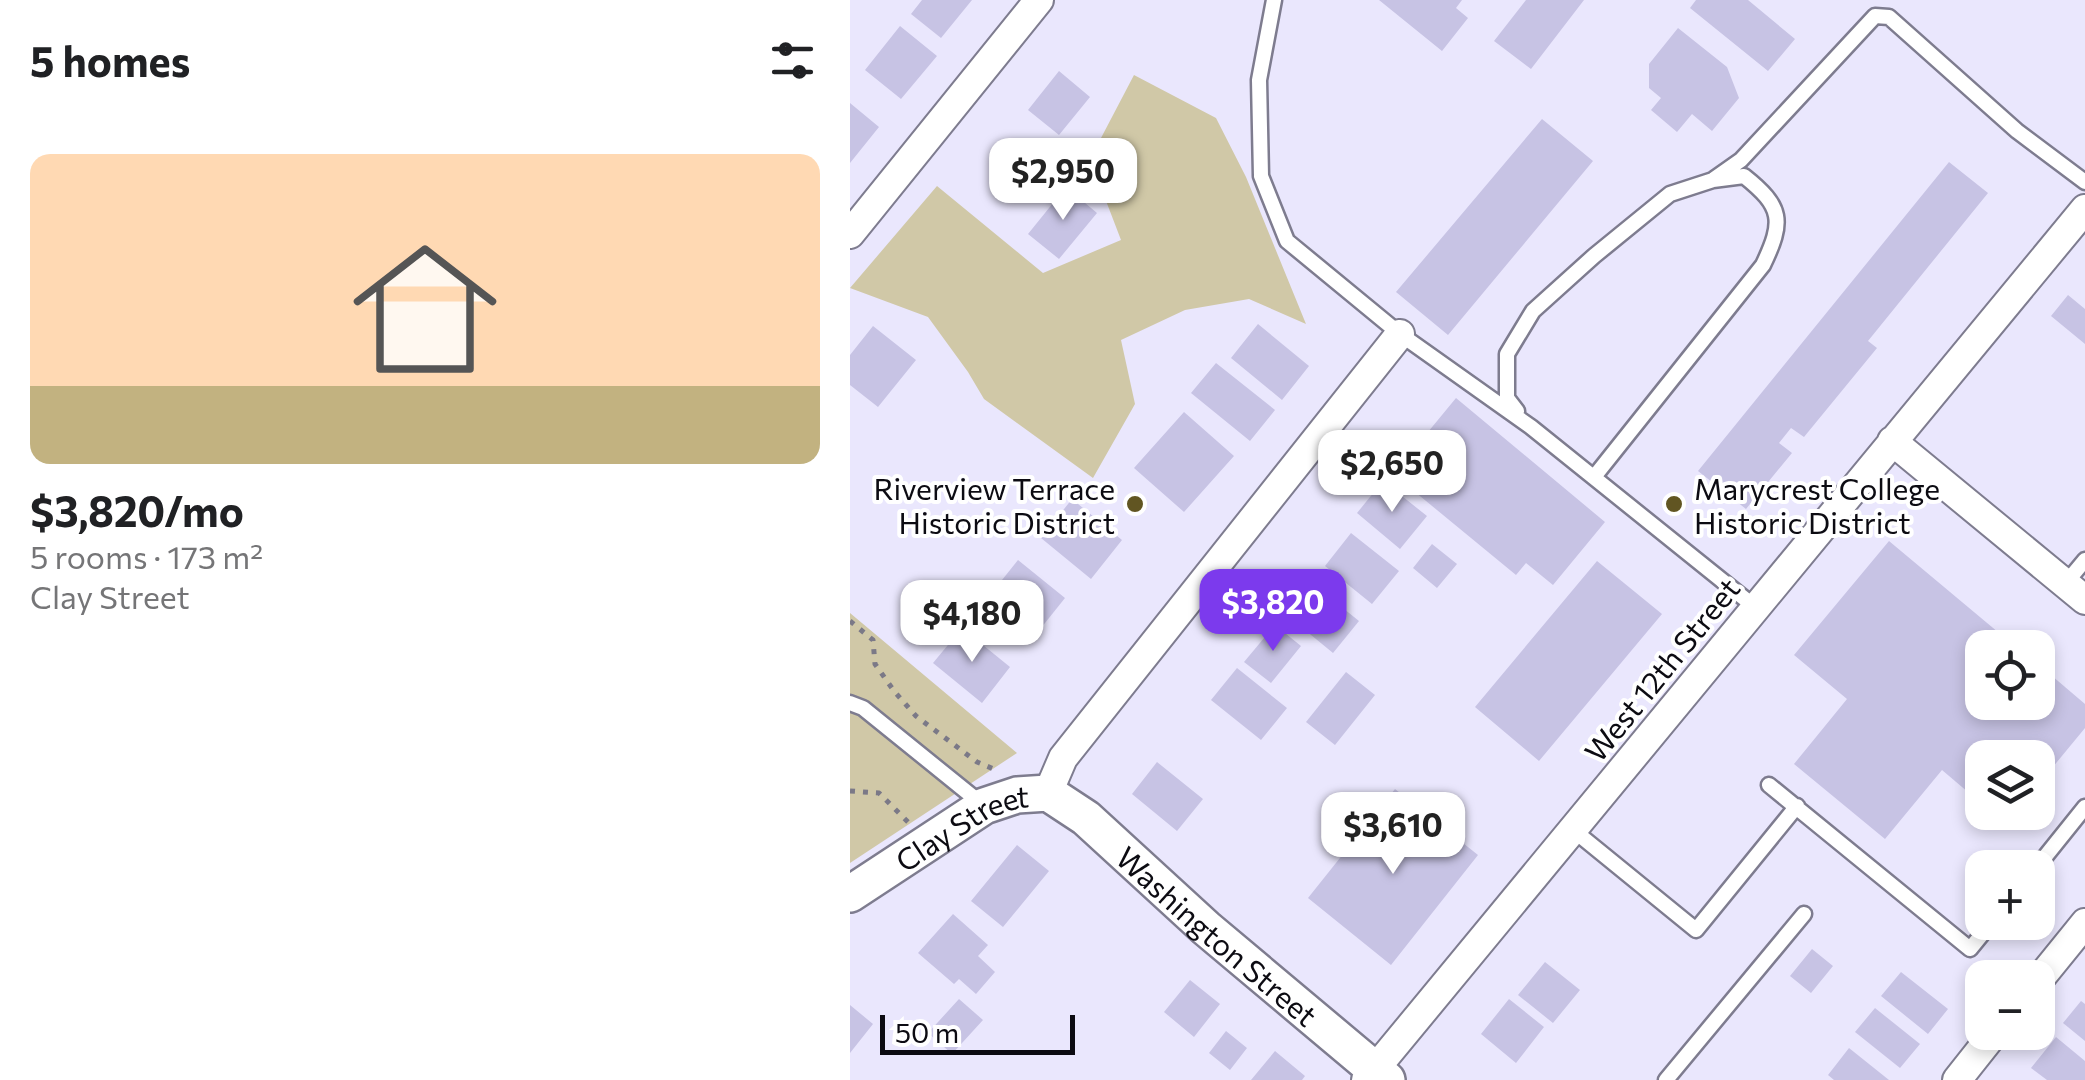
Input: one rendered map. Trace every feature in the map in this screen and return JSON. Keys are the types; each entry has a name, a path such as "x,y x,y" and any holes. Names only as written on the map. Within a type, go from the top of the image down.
{"street":[{"path":"850,234 1039,0"},
{"name":"West 12th Street","path":"1376,1077 1572,829 2085,209"},
{"name":"Clay Street","path":"850,894 984,806 1018,795 1048,793 1063,758 1400,334"},
{"path":"1892,441 2075,592"},
{"name":"Washington Street","path":"1048,793 1086,818 1376,1077"},
{"path":"2055,960 2085,923"},
{"path":"1957,1080 1981,1050"}],"lane":[{"path":"1274,0 1259,80 1261,176 1288,241 1400,334 1532,427 1755,607"},
{"path":"1714,180 1741,160 1874,16 1888,17 2017,131 2085,182"},
{"path":"1532,427 1507,398 1507,354 1534,311 1670,194 1714,180 1744,176 1760,189 1776,210 1776,238 1763,265 1594,478"},
{"path":"2075,592 2085,560"},
{"path":"850,703 863,708 984,806"},
{"path":"1769,784 1970,950 1978,940"},
{"path":"1572,829 1696,930 1796,806"},
{"path":"2050,850 2085,807"},
{"path":"1666,1080 1804,914"}],"path":[{"path":"850,622 873,640 875,664 916,716 977,762 995,770"},
{"path":"850,791 879,794 910,824"}],"shaded area":[{"path":"1134,75 1216,118 1246,177 1306,324 1249,299 1185,310 1121,340 1135,404 1093,478 984,399 928,317 850,288 937,186 1043,273 1121,240 1090,159"},
{"path":"850,613 1017,753 850,863"}],"building":[{"path":"922,0 972,0 941,38 911,14"},
{"path":"1379,0 1462,0 1456,8 1468,18 1442,51"},
{"path":"1526,0 1584,0 1531,69 1494,41"},
{"path":"1696,0 1748,0 1795,39 1768,71 1690,8"},
{"path":"900,26 937,56 901,99 865,70"},
{"path":"1678,28 1727,67 1739,98 1712,131 1692,114 1677,132 1651,110 1661,98 1649,88 1649,64"},
{"path":"1059,71 1090,97 1059,135 1028,110"},
{"path":"850,103 879,127 850,163"},
{"path":"1542,119 1593,161 1448,335 1396,292"},
{"path":"1949,162 1988,193 1868,341 1877,348 1804,437 1791,428 1779,443 1792,453 1746,509 1698,471"},
{"path":"1066,187 1097,213 1059,259 1028,234"},
{"path":"2068,295 2085,309 2085,344 2051,316"},
{"path":"1258,324 1309,366 1282,400 1231,358"},
{"path":"873,326 916,360 878,407 850,385 850,355"},
{"path":"1216,363 1275,410 1250,441 1191,393"},
{"path":"1456,398 1605,522 1553,585 1526,563 1516,575 1409,487 1430,462 1414,449"},
{"path":"1184,412 1234,456 1184,512 1134,468"},
{"path":"1383,481 1427,516 1400,549 1357,513"},
{"path":"1072,499 1122,540 1091,579 1041,538"},
{"path":"1351,533 1399,571 1372,604 1325,566"},
{"path":"1889,541 1995,630 1965,630 1965,720 2055,720 2055,678 2085,704 2085,728 2055,764 2055,740 1965,740 1965,790 1942,770 1885,839 1794,764 1847,699 1794,655"},
{"path":"1432,544 1457,564 1437,588 1413,568"},
{"path":"1018,560 1065,598 1033,638 986,600"},
{"path":"1597,561 1662,614 1539,761 1475,707"},
{"path":"1303,576 1359,621 1333,653 1277,607"},
{"path":"1275,625 1301,646 1271,683 1244,662"},
{"path":"962,628 1010,667 982,703 933,663"},
{"path":"1237,668 1287,708 1261,740 1211,700"},
{"path":"1346,672 1375,695 1335,745 1306,722"},
{"path":"1157,762 1203,799 1177,831 1132,794"},
{"path":"1395,789 1478,855 1391,965 1308,898"},
{"path":"1017,845 1049,871 1003,927 971,901"},
{"path":"953,914 988,945 978,956 995,972 976,994 959,979 954,984 918,953"},
{"path":"1812,949 1833,966 1811,993 1790,976"},
{"path":"1545,962 1580,990 1553,1023 1518,995"},
{"path":"1901,972 1948,1009 1928,1034 1881,996"},
{"path":"1190,980 1220,1004 1194,1037 1164,1012"},
{"path":"959,999 983,1020 952,1054 928,1033"},
{"path":"1509,999 1544,1027 1516,1063 1481,1034"},
{"path":"2081,1001 2085,1004 2085,1041 2063,1023"},
{"path":"850,1005 873,1024 850,1053"},
{"path":"1875,1008 1920,1044 1900,1068 1855,1032"},
{"path":"1226,1031 1247,1048 1230,1070 1209,1053"},
{"path":"2055,1038 2085,1061 2085,1080 2047,1080 2031,1068 2046,1050 2055,1050"},
{"path":"1849,1048 1889,1080 1834,1080 1828,1075"},
{"path":"1275,1051 1305,1076 1302,1080 1251,1080"}],"place":[{"name":"Riverview Terrace Historic District","path":"1135,504"},
{"name":"Marycrest College Historic District","path":"1674,504"}]}
